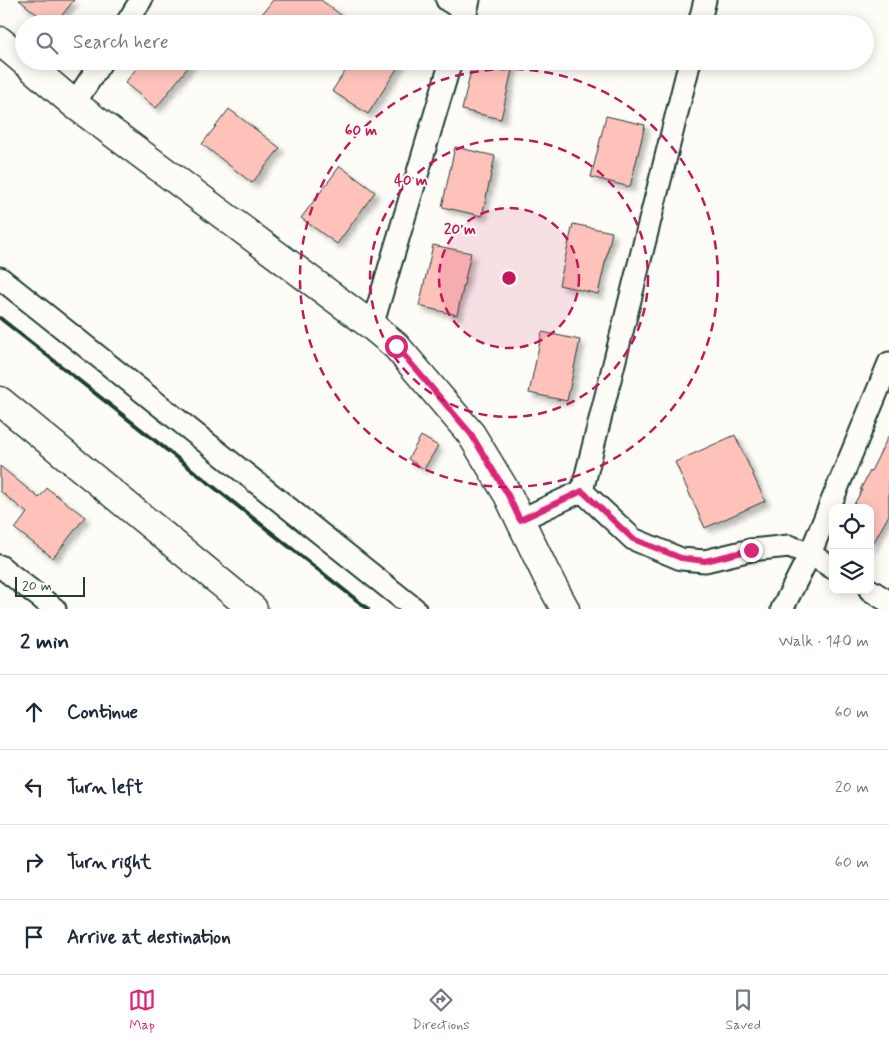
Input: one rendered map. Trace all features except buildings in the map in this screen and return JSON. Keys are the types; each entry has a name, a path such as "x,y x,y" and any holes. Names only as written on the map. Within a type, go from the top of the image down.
{"street":[{"path":"132,15 141,0"},
{"path":"447,0 466,12"},
{"path":"701,15 705,0"},
{"path":"0,41 15,54"},
{"path":"34,70 74,104 372,326 396,346 471,434 508,495 565,609"},
{"path":"74,104 96,70"},
{"path":"372,326 448,70"},
{"path":"582,491 688,70"},
{"path":"0,278 415,609"},
{"path":"782,609 810,554 889,363"},
{"path":"0,400 242,607"},
{"path":"520,520 582,491"},
{"path":"582,491 633,539 681,558 705,561 751,550 789,546 810,554 829,566"},
{"path":"0,566 55,609"},
{"path":"874,593 889,602"}],"railway":[{"path":"0,318 368,609"}],"route":[{"path":"396,346 471,434 508,495 520,520 582,491 633,539 681,558 705,561 751,550"}]}
